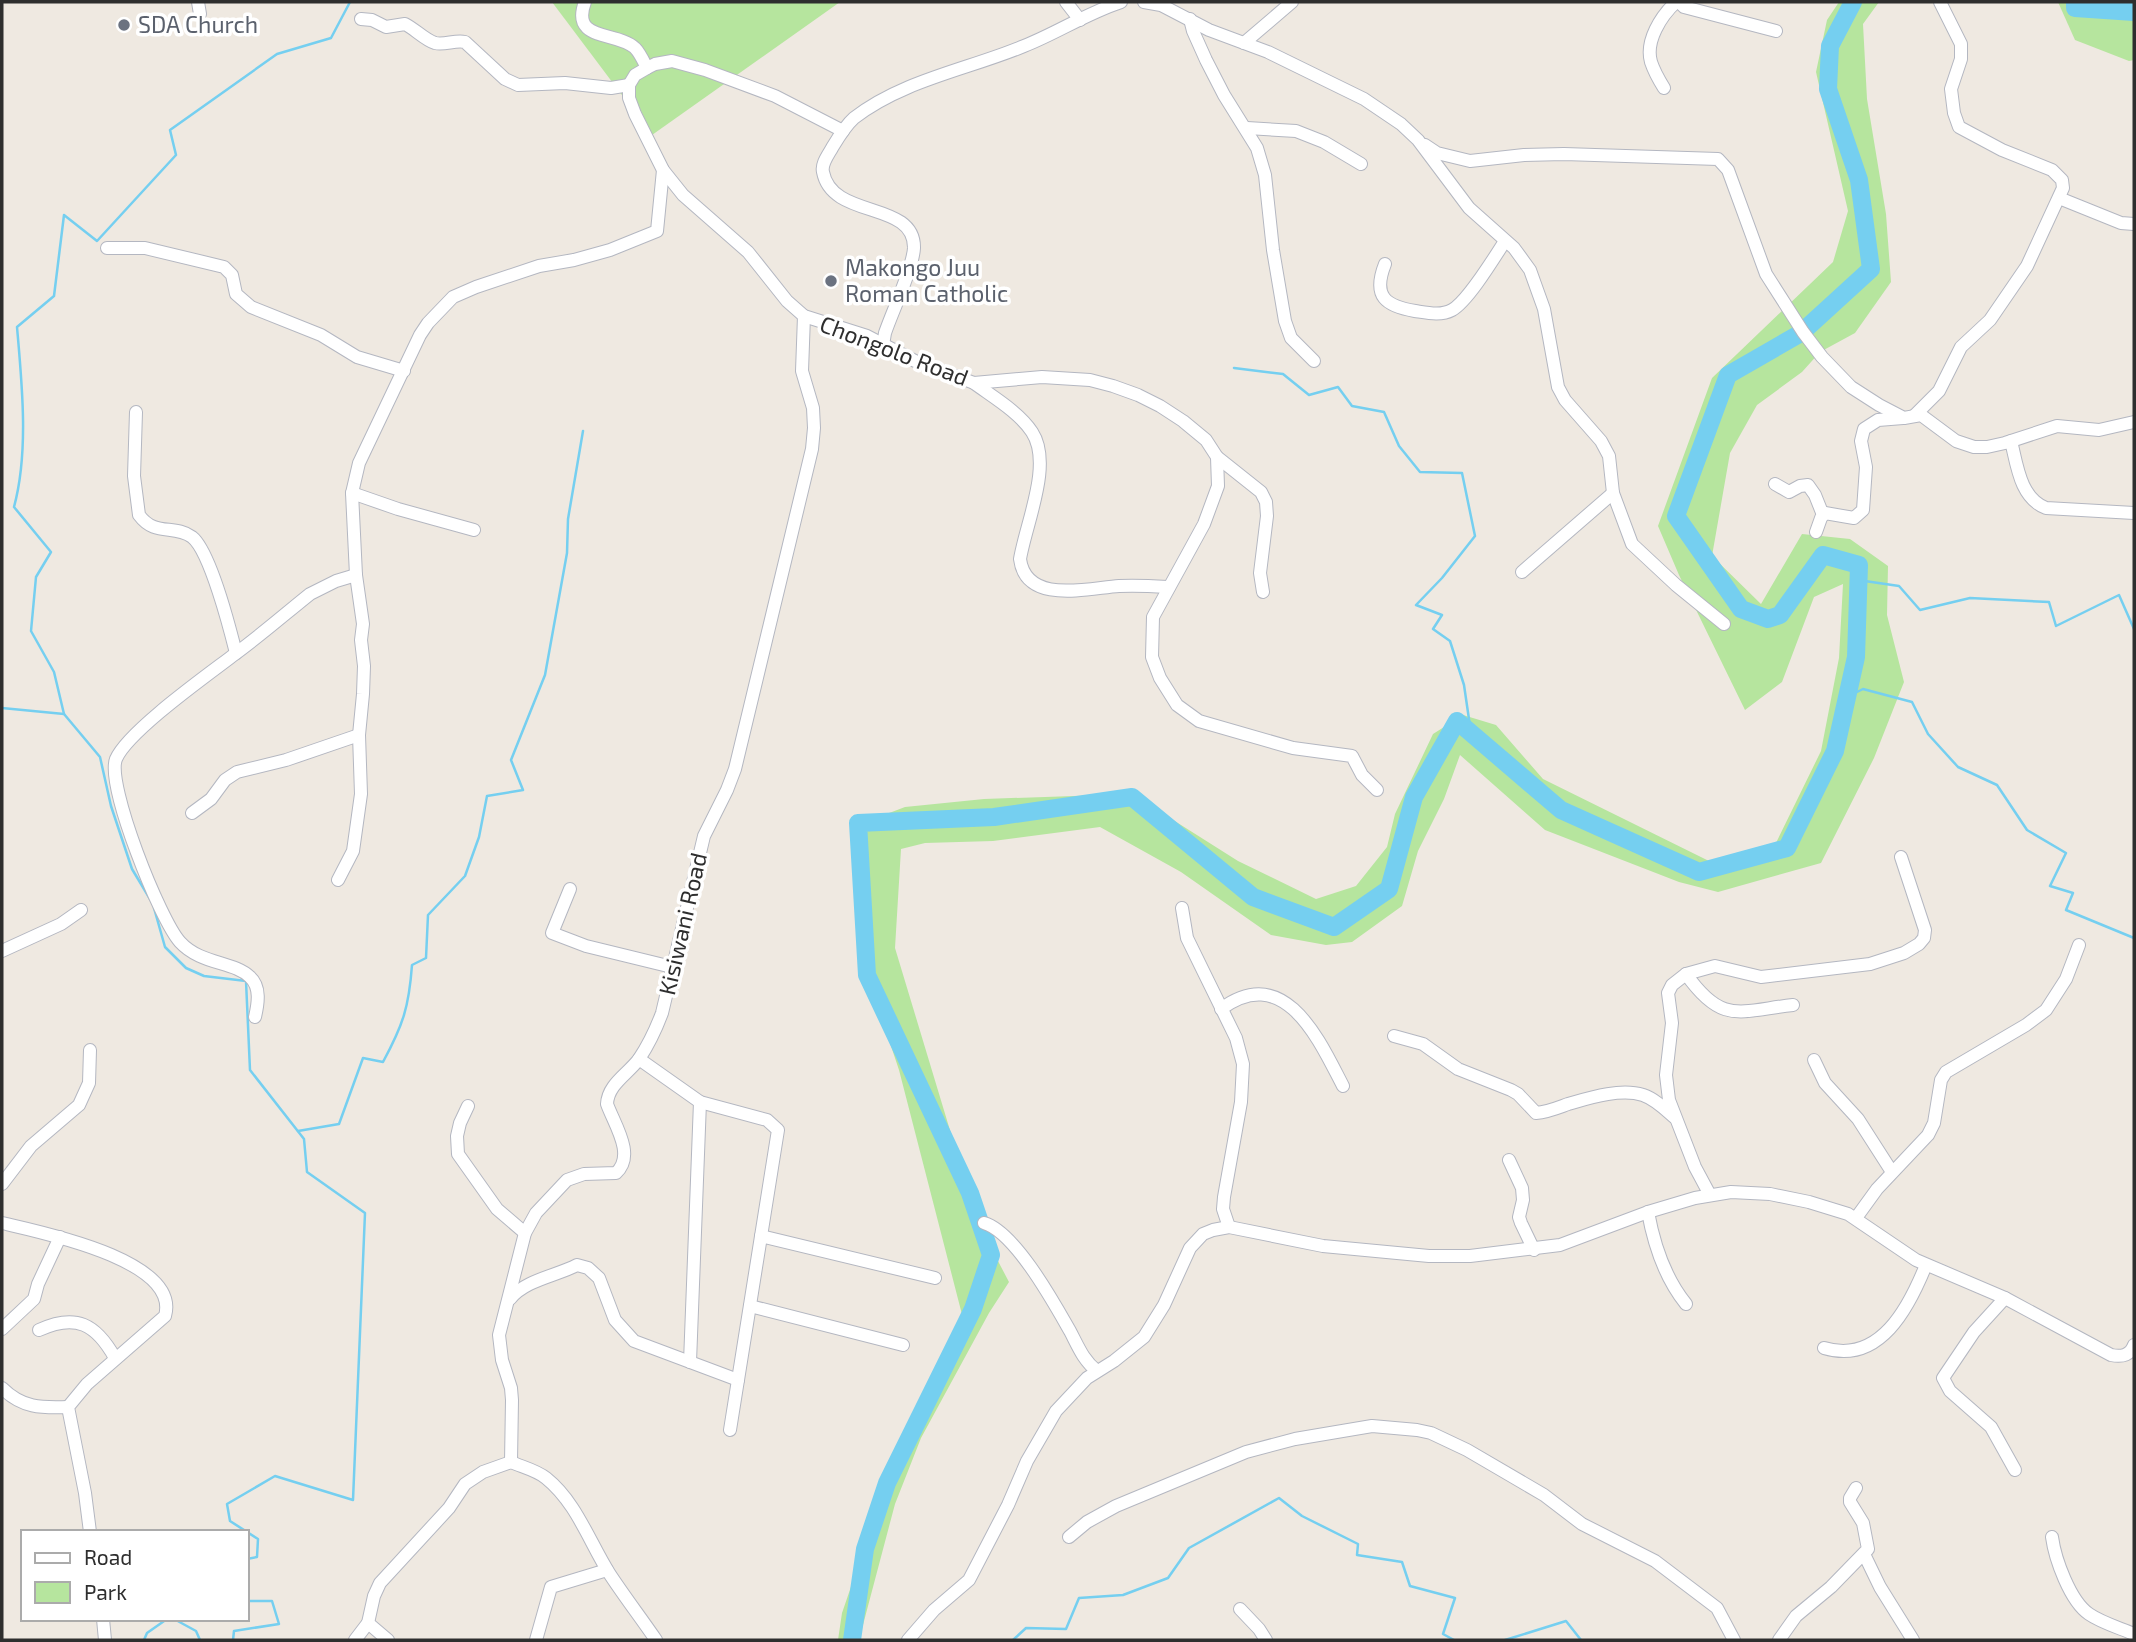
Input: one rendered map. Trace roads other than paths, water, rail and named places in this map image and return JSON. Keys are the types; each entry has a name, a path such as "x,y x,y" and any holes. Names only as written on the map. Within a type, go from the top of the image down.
{"street":[{"path":"585,2 581,18 583,23 598,34 635,48 647,68"},
{"path":"1066,2 1080,20"},
{"path":"883,345 887,325 911,264 914,248 912,234 896,220 844,200 831,188 823,172 824,163 843,131 853,119 884,100 937,77 1021,47 1080,20 1102,5 1121,2"},
{"path":"1144,2 1161,5 1209,30 1268,52 1364,99 1437,153 1471,161 1564,154 1718,159 1728,170 1766,274 1803,332 1822,357 1851,387 1879,405 1909,416"},
{"path":"1244,43 1292,2"},
{"path":"1664,88 1653,68 1650,54 1658,24 1678,2 1684,7 1776,31"},
{"path":"1909,416 1938,391 1961,347 1990,320 2027,267 2063,188 2062,180 2052,170 2002,150 1959,127 1951,89 1961,59 1961,44 1940,2"},
{"path":"361,19 372,20 386,27 405,24 439,44 457,40 465,42 505,79 518,85 565,83 611,88 629,85"},
{"path":"1190,19 1193,31 1224,95 1257,148 1265,175 1273,250 1285,321 1291,338 1314,360"},
{"path":"804,316 787,302 748,252 683,195 663,170 635,114 629,98 629,85 635,75 647,68 672,61 775,96 843,131"},
{"path":"1247,128 1296,131 1324,142 1361,164"},
{"path":"1418,140 1469,208 1522,258 1530,270 1544,309 1558,387 1565,400 1601,441 1609,456 1613,493 1632,544 1724,624"},
{"path":"338,880 353,851 361,794 359,735 364,666 360,640 363,624 356,575 352,493 359,463 428,323 453,297 508,274 610,250 657,231 663,170"},
{"path":"2059,198 2121,223 2134,224"},
{"path":"1385,264 1380,290 1385,301 1398,308 1444,314 1459,305 1505,241"},
{"path":"107,248 145,248 224,267 232,275 236,294 251,307 321,335 357,357 404,371"},
{"name":"Chongolo Road","path":"804,316 848,329 923,365 974,383 1042,377 1090,380 1138,395 1183,421 1206,440 1217,457 1261,492 1266,502 1267,516 1260,573 1263,592"},
{"name":"Kisiwani Road","path":"511,1462 512,1401 499,1346 506,1305 525,1233 536,1213 567,1180 584,1174 612,1174 621,1168 626,1158 607,1098 614,1085 639,1059 652,1038 662,1013 704,836 735,769 794,519 810,467 814,428 813,408 802,371 804,316"},
{"path":"974,383 1025,425 1039,446 1041,464 1020,559 1021,567 1032,583 1061,591 1121,586 1169,587"},
{"path":"136,412 134,476 139,515 154,528 184,533 196,541 211,572 236,653"},
{"path":"1823,515 1830,513 1854,518 1863,510 1866,458 1861,441 1864,429 1878,420 1909,416 1927,418 1956,441 1974,447 2011,441 2057,426 2099,430 2134,422"},
{"path":"2011,441 2026,492 2040,506 2134,513"},
{"path":"1217,457 1218,486 1212,504 1153,617 1152,657 1160,678 1177,705 1199,721 1299,749 1352,756 1362,775 1377,790"},
{"path":"1775,484 1789,492 1808,485 1823,515 1816,532"},
{"path":"352,493 474,530"},
{"path":"1522,572 1613,493"},
{"path":"255,1017 257,988 249,975 195,954 179,941 171,927 140,860 122,806 115,769 116,760 144,726 210,671 310,594 336,580 356,575"},
{"path":"192,813 211,799 225,780 237,772 286,760 359,735"},
{"path":"1710,1195 1674,1117 1666,1083 1672,1023 1668,993 1676,979 1715,966 1751,976 1774,976 1859,966 1904,953 1924,939 1925,930 1901,857"},
{"path":"570,889 552,933 586,946 672,967"},
{"path":"1182,908 1187,938 1240,1051 1244,1078 1224,1197 1223,1209 1229,1227"},
{"path":"2,951 61,924 82,910"},
{"path":"1856,1217 1892,1172 1928,1135 1934,1123 1941,1080 1946,1072 2026,1025 2046,1010 2066,979 2079,945"},
{"path":"1686,974 1709,1001 1728,1012 1793,1005"},
{"path":"1221,1009 1236,998 1250,994 1270,997 1289,1005 1316,1033 1343,1086"},
{"path":"1394,1036 1423,1044 1458,1069 1511,1090 1536,1113 1545,1113 1578,1101 1632,1093 1656,1102 1674,1117"},
{"path":"2,1185 31,1146 79,1105 89,1083 90,1050"},
{"path":"639,1059 700,1102 767,1120 778,1130 730,1430"},
{"path":"1814,1060 1825,1083 1858,1119 1892,1172"},
{"path":"690,1362 700,1102"},
{"path":"468,1106 460,1123 458,1154 497,1209 525,1233"},
{"path":"1509,1160 1522,1188 1523,1200 1519,1217 1534,1250"},
{"path":"908,1640 934,1610 969,1580 1045,1426 1076,1388 1143,1337 1164,1305 1190,1248 1213,1230 1229,1227 1323,1246 1429,1256 1470,1256 1534,1250 1574,1240 1648,1212 1710,1195 1731,1192 1770,1194 1833,1208 1856,1217 1926,1265 2005,1298 2111,1355 2119,1357 2127,1354 2134,1345"},
{"path":"1648,1212 1663,1266 1672,1286 1686,1304"},
{"path":"2,1223 60,1237 140,1268 159,1284 168,1307 165,1316 87,1384 68,1407 43,1408 24,1405 2,1388"},
{"path":"984,1223 1000,1233 1024,1259 1053,1300 1083,1357 1097,1371"},
{"path":"761,1236 935,1278"},
{"path":"2,1329 34,1299 60,1237"},
{"path":"506,1305 518,1289 578,1265 588,1268 599,1278 615,1320 634,1341 738,1380"},
{"path":"1824,1348 1833,1351 1860,1349 1886,1333 1906,1308 1926,1265"},
{"path":"2005,1298 1964,1345 1943,1378 1950,1391 1991,1427 2015,1470"},
{"path":"750,1306 903,1345"},
{"path":"39,1330 56,1322 71,1321 85,1325 101,1335 115,1358"},
{"path":"68,1407 90,1530"},
{"path":"1069,1537 1087,1522 1116,1506 1246,1452 1295,1439 1372,1426 1417,1430 1431,1433 1467,1450 1544,1495 1582,1524 1655,1561 1717,1608 1734,1640"},
{"path":"355,1640 368,1623 373,1596 380,1583 449,1508 465,1484 483,1472 511,1462 545,1476 556,1489 591,1537 607,1570 656,1640"},
{"path":"1779,1640 1797,1616 1867,1549 1867,1535 1850,1498 1856,1488"},
{"path":"2052,1537 2058,1564 2084,1609 2092,1616 2134,1634"},
{"path":"1864,1554 1880,1587 1913,1640"},
{"path":"536,1640 551,1587 607,1570"},
{"path":"1241,1609 1266,1640"},
{"path":"103,1621 105,1640"},
{"path":"368,1623 388,1640"}],"waterway":[{"path":"64,714 54,672 31,631 36,577 51,552 14,507 19,486 23,441 17,327 54,296 64,215 97,241 176,155 170,130 277,54 331,38 350,2"},
{"path":"852,1640 865,1549 887,1483 973,1309 991,1255 970,1193 867,975 858,823 994,817 1132,797 1253,897 1334,927 1389,889 1414,797 1457,721 1561,810 1699,872 1787,848 1835,751 1856,657 1859,565 1823,555 1780,615 1768,619 1741,609 1676,516 1728,375 1801,333 1871,269 1859,180 1828,89 1830,46 1853,2"},
{"path":"2075,2 2075,8 2134,12"},
{"path":"1234,368 1283,374 1309,395 1338,387 1352,406 1384,412 1399,446 1420,472 1462,473 1475,536 1442,578 1416,605 1442,615 1433,629 1450,641 1464,685 1471,733"},
{"path":"298,1131 339,1124 363,1058 383,1062 404,1015 412,965 426,958 428,915 465,876 479,837 487,796 523,790 511,760 545,675 567,553 568,519 583,431"},
{"path":"1858,580 1899,586 1920,610 1970,598 2049,602 2056,626 2119,595 2134,629"},
{"path":"1847,697 1863,689 1912,702 1928,734 1958,767 1997,785 2027,830 2066,853 2050,886 2073,893 2066,910 2134,938"},
{"path":"2,708 64,714 100,757 111,806 132,869 150,899"},
{"path":"154,908 165,947 186,968 204,976 246,981 250,1070 304,1139 307,1172 365,1213 353,1500 275,1476 227,1504 230,1521 244,1530"},
{"path":"1013,1640 1026,1628 1066,1629 1079,1598 1123,1595 1168,1578 1189,1548 1279,1498 1302,1516 1358,1544 1357,1555 1402,1562 1410,1586 1455,1598 1443,1634 1454,1640"},
{"path":"248,1533 258,1539 257,1557 248,1559"},
{"path":"233,1640 234,1631 279,1624 272,1601 248,1601"},
{"path":"144,1640 147,1633 164,1621"},
{"path":"178,1621 196,1631 200,1640"},
{"path":"1505,1640 1566,1621 1581,1640"}],"place":[{"name":"SDA Church","path":"124,25"},
{"name":"Makongo Juu Roman Catholic","path":"831,281"}]}
